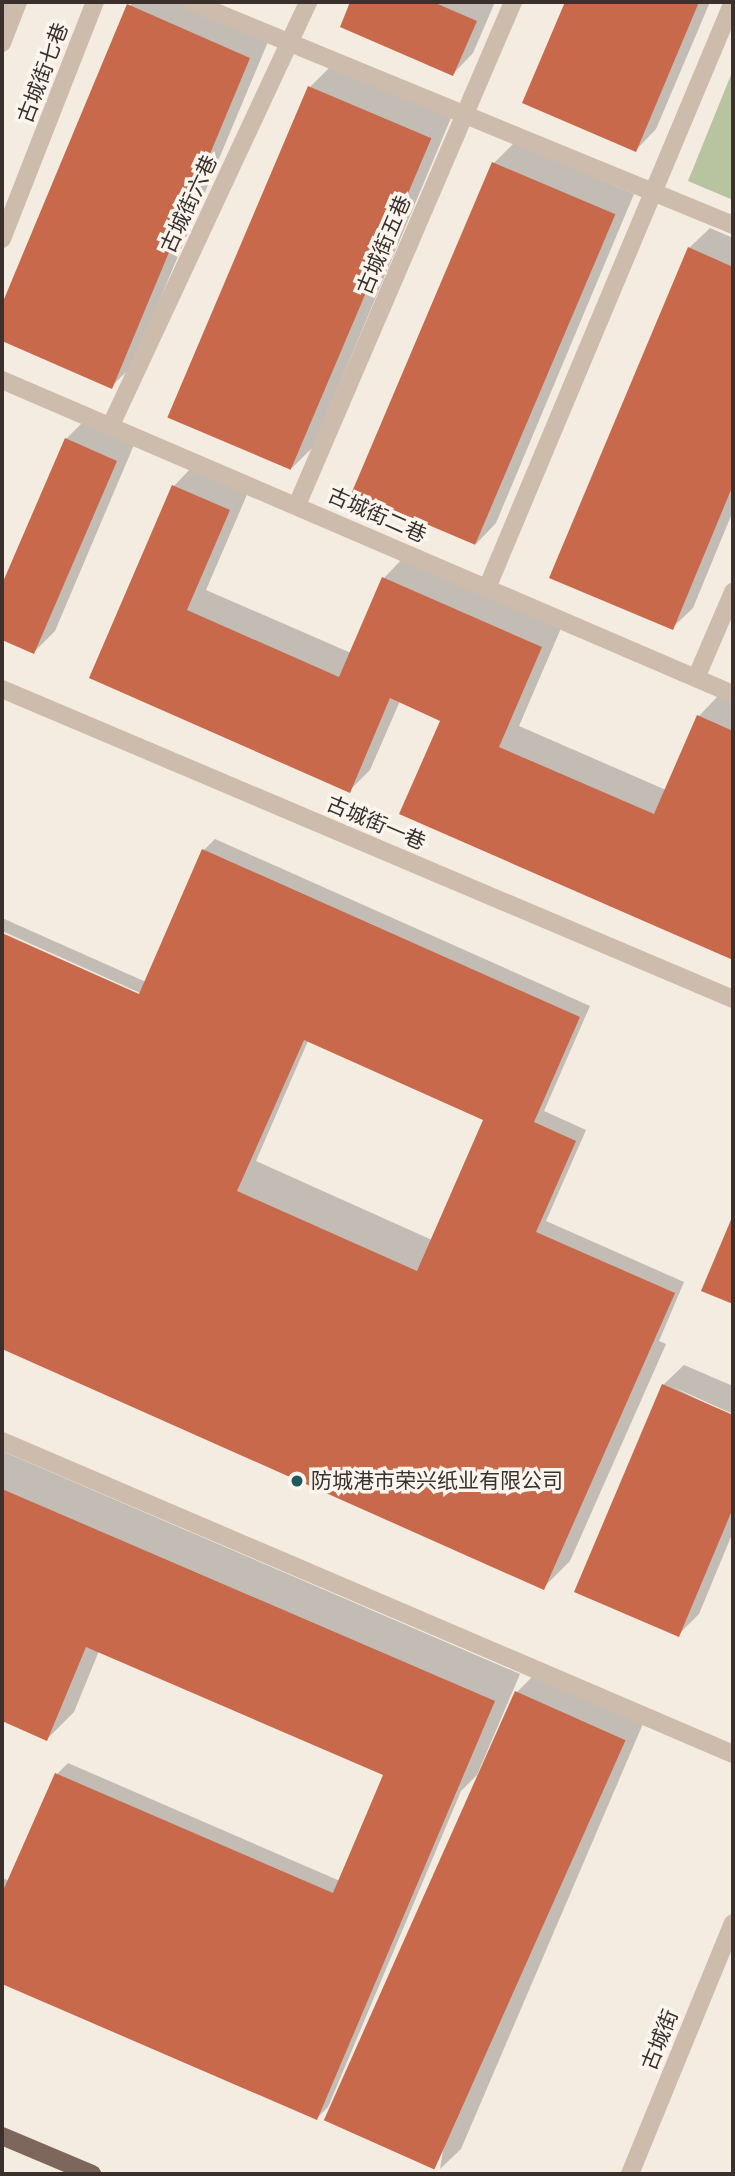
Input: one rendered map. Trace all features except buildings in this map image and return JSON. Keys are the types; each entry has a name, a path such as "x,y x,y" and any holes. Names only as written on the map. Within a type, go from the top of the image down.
{"main road":[{"path":"2,2136 92,2174"}],"street":[{"path":"2,43 18,2"},
{"name":"古城街七巷","path":"2,239 95,2"},
{"path":"191,2 733,225"},
{"name":"古城街六巷","path":"111,425 308,2"},
{"name":"古城街五巷","path":"297,505 513,2"},
{"path":"488,588 733,2"},
{"name":"古城街二巷","path":"2,380 733,694"},
{"path":"696,678 733,593"},
{"name":"古城街一巷","path":"2,689 733,999"},
{"path":"2,1441 733,1754"},
{"name":"古城街","path":"630,2174 733,1923"}],"green space":[{"path":"733,70 733,200 688,181"}],"place":[{"name":"防城港市荣兴纸业有限公司","path":"297,1481"}]}
